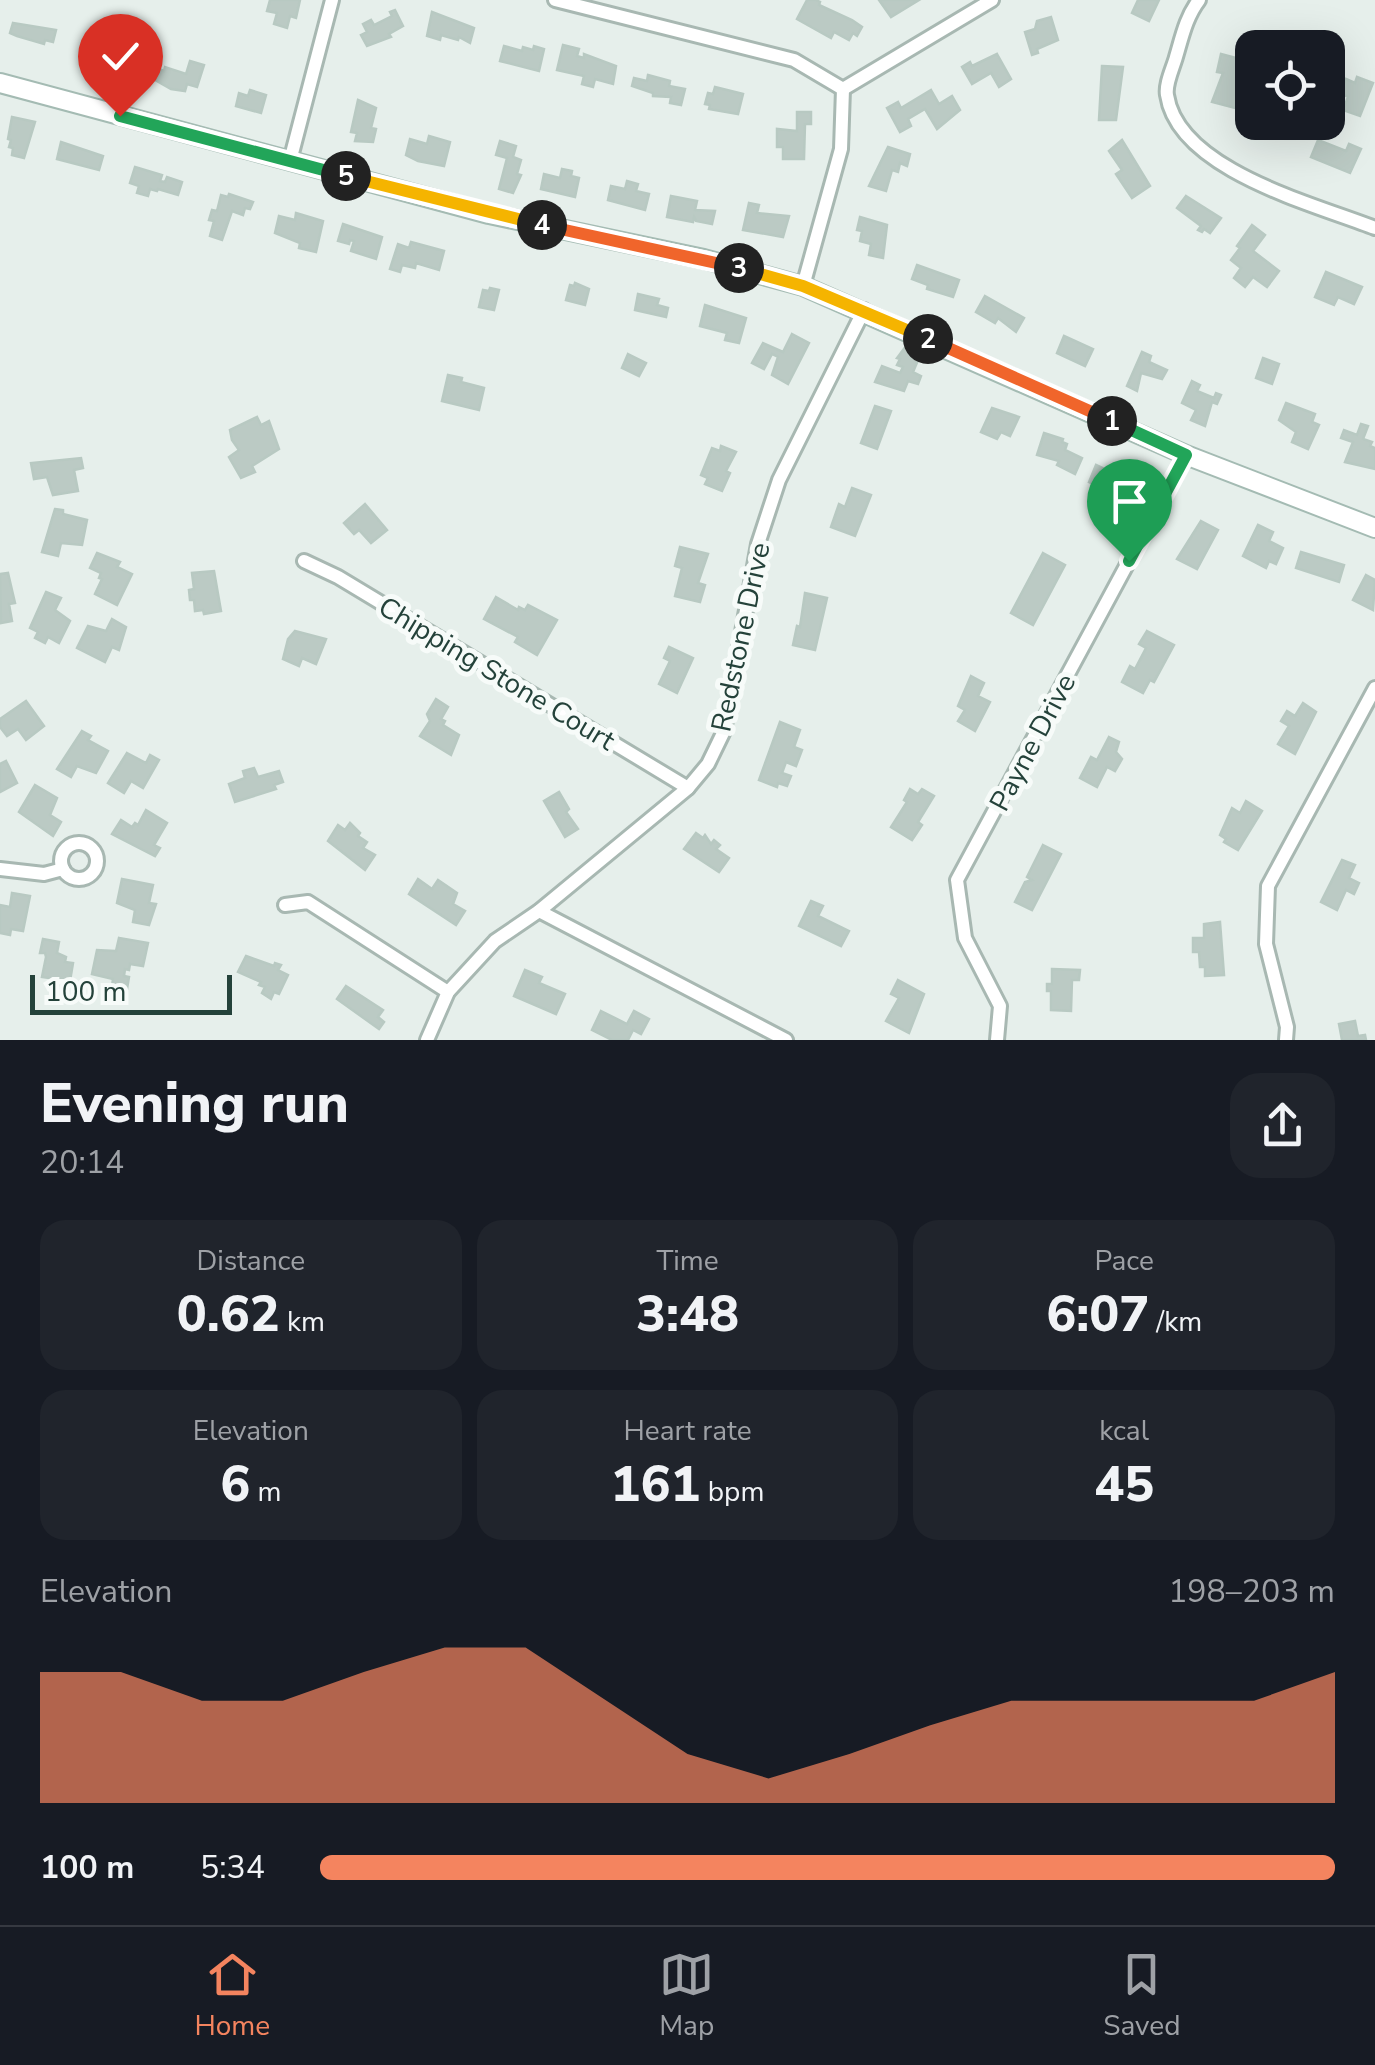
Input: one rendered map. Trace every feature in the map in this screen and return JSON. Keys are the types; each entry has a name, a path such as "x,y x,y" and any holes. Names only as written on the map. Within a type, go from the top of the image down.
{"street":[{"path":"290,161 332,0"},
{"path":"556,0 794,60 843,89"},
{"path":"843,89 992,0"},
{"path":"1199,0 1190,11 1166,92 1176,122 1208,157 1232,170 1375,228"},
{"path":"0,84 489,214 704,259 803,286 1186,455 1375,528"},
{"path":"803,286 840,149 843,89"},
{"name":"Redstone Drive","path":"427,1040 448,992 494,941 539,911 688,788 708,764 724,731 758,544 780,480 864,310"},
{"name":"Payne Drive","path":"997,1040 1000,1006 965,938 958,880 1186,455"},
{"name":"Chipping Stone Court","path":"304,561 338,577 688,788"},
{"path":"1286,1040 1288,1027 1266,944 1268,886 1375,688"},
{"path":"0,868 44,874 63,869"},
{"path":"285,904 308,902 448,992"},
{"path":"539,911 786,1040"}],"building":[{"path":"270,0 300,0 296,18 290,16 287,28 274,24 277,13 267,11"},
{"path":"807,0 816,0 862,27 857,36 853,33 849,40 834,32 831,38 797,19"},
{"path":"879,0 919,0 891,17"},
{"path":"1138,0 1159,0 1149,21 1132,13"},
{"path":"395,10 403,26 389,34 391,37 367,46 361,35 367,32 363,24 371,20 374,25 392,16 390,12"},
{"path":"432,12 474,28 470,43 459,37 458,40 441,35 440,40 427,36"},
{"path":"1051,17 1058,40 1032,55 1025,32 1035,29 1037,21"},
{"path":"13,23 56,30 53,42 45,40 44,44 10,33"},
{"path":"90,40 124,52 121,66 93,61 86,55"},
{"path":"563,45 579,49 577,56 584,58 584,54 616,66 613,84 595,79 593,87 582,84 584,76 557,70"},
{"path":"504,46 522,51 523,47 533,50 534,46 544,49 539,71 500,61"},
{"path":"997,54 1011,79 999,87 991,73 972,84 962,67"},
{"path":"1221,54 1235,58 1235,108 1212,102 1223,73 1217,72"},
{"path":"190,61 204,65 197,87 187,84 185,91 171,89 155,80 159,69 164,71 165,67 186,74"},
{"path":"1102,66 1123,67 1116,120 1099,120"},
{"path":"648,75 685,89 681,105 670,103 671,97 653,96 632,86 634,78 647,81"},
{"path":"1357,77 1373,83 1360,116 1345,111 1345,81 1355,83"},
{"path":"715,87 743,94 738,114 709,109 710,105 705,104 708,93 713,94"},
{"path":"250,90 266,95 261,113 236,106 239,93 248,96"},
{"path":"931,90 939,104 952,96 960,110 937,129 925,109 908,119 911,126 900,132 887,108 898,102 901,108"},
{"path":"358,100 376,108 371,128 376,129 373,142 355,141 357,133 351,132"},
{"path":"797,112 811,112 811,124 805,124 804,159 783,159 783,147 777,147 777,129 797,131"},
{"path":"12,117 35,122 24,158 12,155 13,148 9,147"},
{"path":"429,136 450,142 444,166 406,155 410,139 427,144"},
{"path":"1122,140 1150,186 1132,198 1116,174 1122,170 1109,151"},
{"path":"1318,140 1346,151 1349,144 1361,149 1350,173 1311,157"},
{"path":"500,141 516,146 513,157 521,160 517,174 521,175 513,193 499,189 507,158 496,155"},
{"path":"61,142 103,156 99,170 57,159"},
{"path":"888,147 910,154 907,166 900,163 898,172 892,170 886,191 869,186"},
{"path":"135,167 162,175 160,181 165,182 167,177 182,182 178,195 158,189 150,189 148,196 137,193 139,186 130,183"},
{"path":"562,169 579,178 575,197 541,189 544,174 560,178"},
{"path":"627,181 638,184 636,191 649,194 645,210 608,200 611,186 625,189"},
{"path":"221,195 253,202 243,215 232,211 222,240 210,236 214,221 209,220 212,210 217,211"},
{"path":"671,196 697,201 695,210 715,211 712,224 696,221 694,217 693,222 667,217"},
{"path":"1186,196 1221,218 1210,233 1198,230 1201,226 1177,208"},
{"path":"749,203 759,205 757,213 789,216 783,237 743,230"},
{"path":"296,213 323,221 316,252 299,248 300,243 275,233 279,216 295,220"},
{"path":"860,217 887,225 883,258 869,255 871,244 860,241"},
{"path":"343,224 382,237 376,259 351,251 354,241 338,241"},
{"path":"1252,225 1265,235 1253,251 1279,271 1267,287 1253,277 1245,287 1234,278 1241,268 1231,260"},
{"path":"411,242 444,251 439,270 416,263 415,268 402,265 400,272 390,269 398,244 409,248"},
{"path":"917,265 959,280 953,297 927,289 928,285 912,279"},
{"path":"1326,272 1362,287 1354,304 1338,297 1334,305 1315,297"},
{"path":"570,285 589,289 585,305 566,300"},
{"path":"483,290 499,290 494,310 479,307"},
{"path":"638,294 659,299 657,305 668,308 666,317 635,310"},
{"path":"985,296 1024,318 1016,332 998,318 995,323 976,312"},
{"path":"705,305 746,318 739,343 725,340 727,333 700,326"},
{"path":"792,334 809,343 788,384 772,375 778,357 772,354 764,369 752,363 763,343 783,352"},
{"path":"1064,336 1093,349 1085,366 1057,353"},
{"path":"906,346 921,353 913,372 921,376 918,384 908,381 904,391 875,382 882,366 900,373 903,367 897,365 897,358"},
{"path":"1142,352 1151,356 1149,362 1167,370 1162,379 1141,373 1137,391 1127,386"},
{"path":"628,354 646,363 639,376 622,368"},
{"path":"1263,358 1279,364 1272,384 1256,378"},
{"path":"448,375 484,388 479,410 442,401"},
{"path":"1192,381 1200,385 1197,391 1214,398 1216,393 1221,395 1217,404 1212,402 1205,426 1191,420 1196,410 1182,403"},
{"path":"1286,403 1315,414 1312,422 1319,425 1308,449 1292,442 1296,432 1279,420"},
{"path":"875,406 891,411 877,449 861,443"},
{"path":"992,408 1019,417 1010,436 1001,432 997,439 981,432"},
{"path":"257,417 261,425 269,421 279,449 252,466 255,472 241,478 229,457 239,450 230,430"},
{"path":"1361,424 1368,426 1363,439 1375,448 1375,469 1345,462 1353,442 1341,438 1344,430 1357,435"},
{"path":"1044,433 1063,439 1067,444 1065,450 1082,458 1075,474 1057,465 1059,461 1037,455"},
{"path":"721,446 736,452 722,491 705,484 708,478 701,475 712,448 720,451"},
{"path":"81,458 83,468 74,470 78,491 53,495 47,477 34,479 31,463"},
{"path":"1096,465 1130,481 1123,497 1089,482"},
{"path":"852,488 871,495 855,536 831,527 839,504 845,507"},
{"path":"365,504 387,530 371,543 359,530 354,534 344,523"},
{"path":"55,509 87,520 82,545 61,543 58,556 42,552"},
{"path":"1201,521 1218,530 1197,569 1177,559"},
{"path":"1258,525 1273,532 1269,541 1283,548 1276,564 1269,561 1266,568 1243,556"},
{"path":"680,547 708,554 698,583 705,585 700,602 675,596 682,568 675,566"},
{"path":"1301,552 1344,565 1339,582 1296,568"},
{"path":"97,553 120,562 117,567 132,574 117,605 95,594 101,573 90,568"},
{"path":"1043,553 1065,565 1033,625 1011,613"},
{"path":"214,571 221,611 195,611 189,590 194,589 192,573"},
{"path":"8,573 15,603 9,604 12,621 1,623 0,574"},
{"path":"1366,575 1375,580 1373,610 1353,600"},
{"path":"46,592 61,598 55,610 70,621 59,643 48,637 45,643 35,638 38,632 30,628"},
{"path":"805,593 827,598 815,650 793,645"},
{"path":"496,597 518,610 525,610 528,605 557,620 537,655 515,642 518,637 484,619"},
{"path":"112,619 126,627 119,650 112,647 105,662 77,648 88,626 106,631"},
{"path":"295,631 326,639 316,664 302,658 299,666 283,659 288,639"},
{"path":"1147,631 1174,645 1154,682 1150,680 1143,693 1122,682 1130,666 1135,669 1146,648 1139,644"},
{"path":"669,647 693,658 677,693 659,684 670,661 664,658"},
{"path":"971,676 984,683 978,696 990,702 975,731 958,721 965,710 958,706"},
{"path":"436,699 448,707 441,719 445,721 443,725 459,735 451,755 420,736 430,721 427,714"},
{"path":"26,701 44,726 26,740 18,729 7,736 0,727 0,719"},
{"path":"1303,703 1316,712 1295,754 1278,744 1289,726 1281,721 1287,711 1295,716"},
{"path":"780,722 800,730 794,747 802,750 796,766 786,762 782,773 791,776 787,786 778,783 777,787 759,780"},
{"path":"82,731 91,736 88,740 108,751 96,773 77,766 71,777 57,769"},
{"path":"1109,737 1119,742 1116,752 1122,759 1115,771 1107,767 1097,787 1080,778 1091,757 1097,760"},
{"path":"127,753 146,763 150,755 159,760 143,788 131,781 124,793 108,783"},
{"path":"6,761 17,783 0,792 0,764"},
{"path":"254,768 258,777 279,771 283,782 274,785 276,789 235,802 229,784 245,778 243,771"},
{"path":"35,785 57,798 50,815 61,822 53,836 19,812"},
{"path":"910,789 918,794 922,789 934,796 912,840 891,827 907,802 904,800"},
{"path":"559,792 578,829 565,837 544,801"},
{"path":"1246,801 1262,811 1238,850 1220,835 1232,808 1240,813"},
{"path":"146,810 167,823 154,845 160,848 155,856 112,834 121,820 132,827 138,825"},
{"path":"350,823 367,842 363,848 375,855 365,870 328,841 338,825 345,830"},
{"path":"696,833 703,838 705,835 711,844 714,840 720,845 716,849 729,858 719,872 684,849"},
{"path":"1043,845 1061,854 1032,910 1015,902 1025,882 1032,880 1027,877"},
{"path":"1342,860 1355,865 1349,878 1359,883 1354,894 1346,890 1337,910 1321,902"},
{"path":"122,879 153,885 149,903 156,904 149,925 133,922 135,910 117,903"},
{"path":"418,879 432,889 438,880 457,893 453,904 465,911 456,925 409,894"},
{"path":"12,893 30,896 23,931 11,929 10,935 0,933 0,905 10,907"},
{"path":"811,901 823,906 818,916 849,931 841,946 799,926"},
{"path":"1220,922 1224,975 1205,976 1199,952 1193,952 1193,938 1204,938 1204,924"},
{"path":"119,938 148,943 143,966 130,964 129,970 125,969 124,976 129,977 127,989 112,986 113,979 92,974 97,950 116,951"},
{"path":"43,939 59,942 57,953 66,957 65,962 73,963 70,981 42,977 46,957 40,953"},
{"path":"246,956 281,965 278,970 288,975 279,994 274,992 271,999 262,993 265,987 259,985 261,982 238,972"},
{"path":"1052,969 1080,970 1079,980 1072,980 1071,1011 1051,1010 1047,984 1052,984"},
{"path":"525,970 542,977 539,983 565,994 556,1014 514,996"},
{"path":"898,980 924,994 909,1033 886,1021 899,998 891,994"},
{"path":"346,986 383,1010 378,1017 384,1022 379,1029 337,999"},
{"path":"601,1011 627,1024 634,1011 649,1019 641,1034 633,1030 628,1040 612,1040 592,1030"},
{"path":"1355,1021 1358,1036 1365,1035 1366,1040 1342,1040 1339,1024"}],"route":[{"path":"120,116 489,214 704,259 803,286 864,310 1186,455 1129,561"}]}
